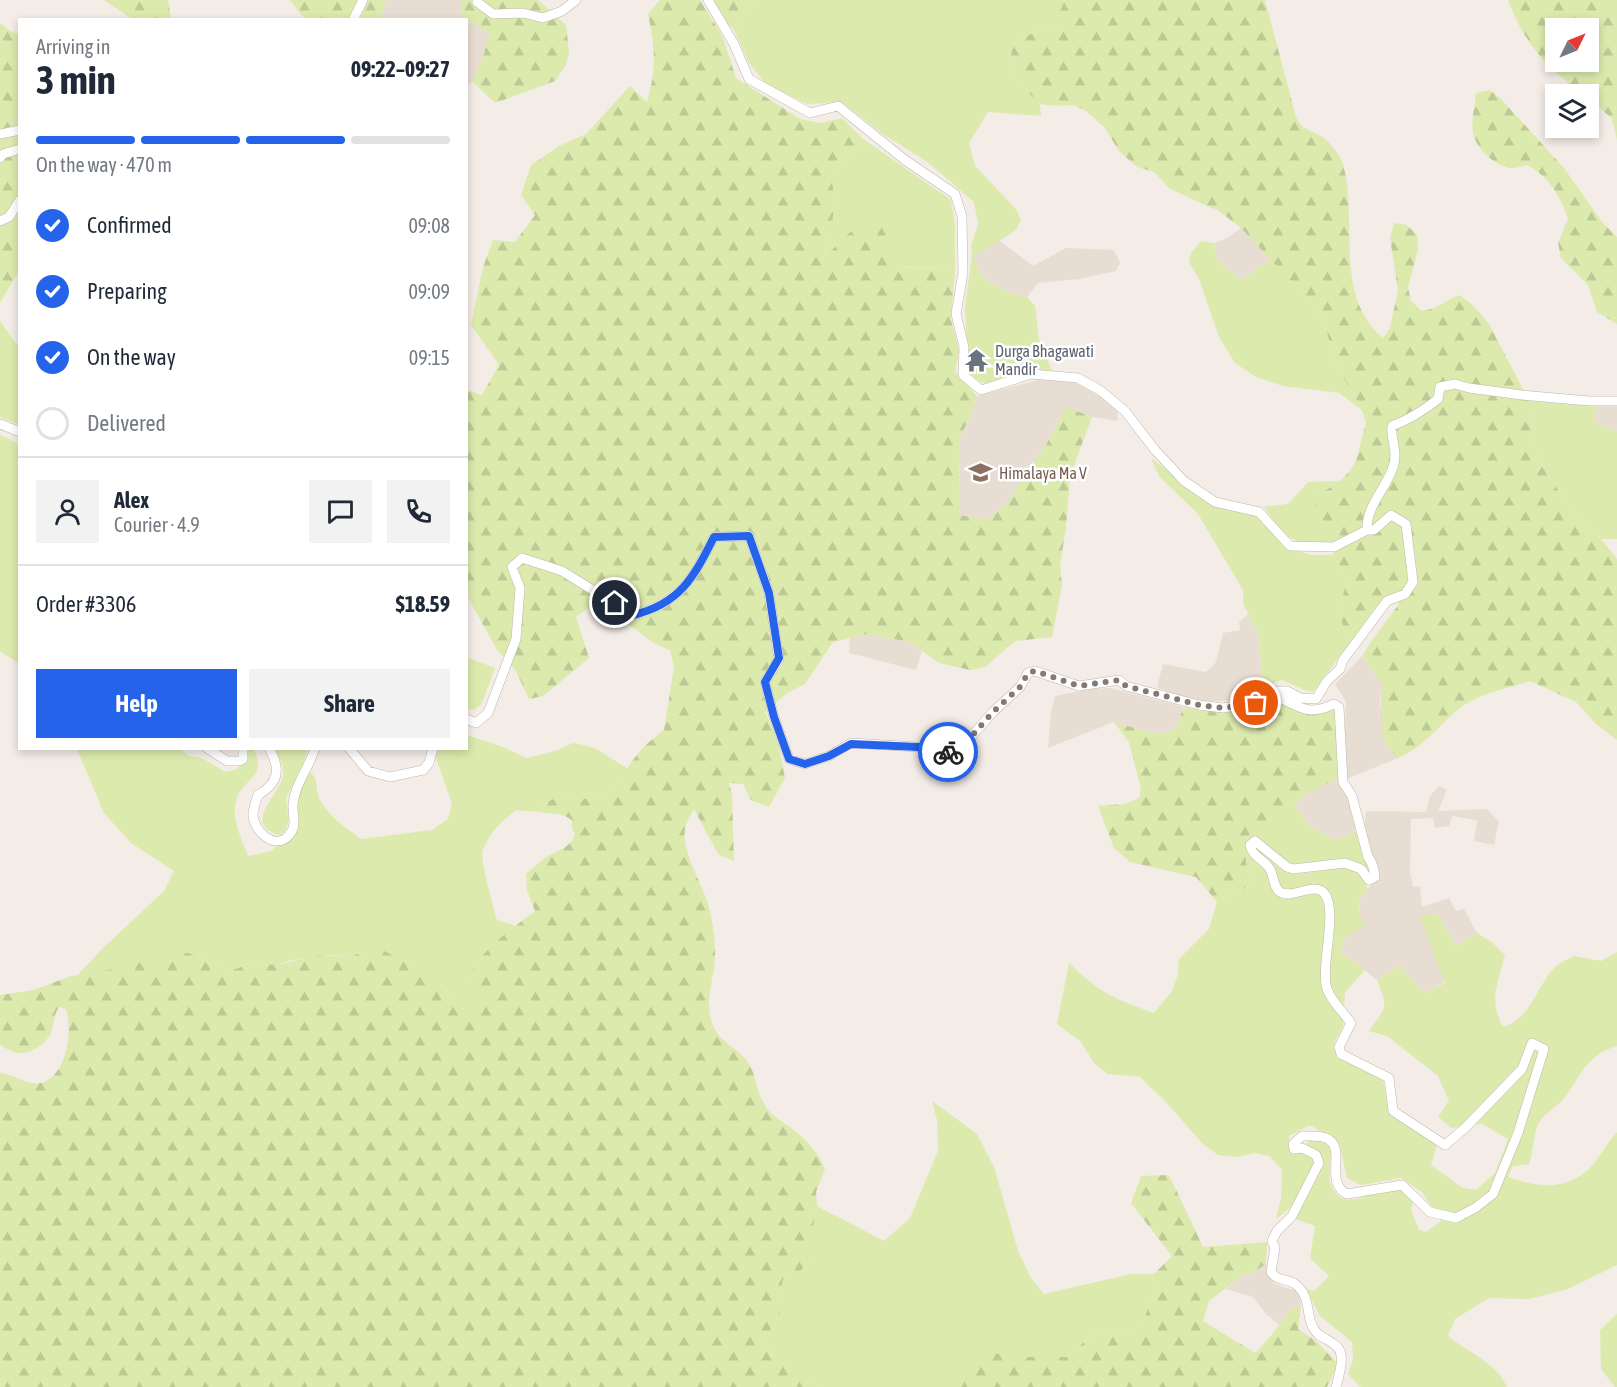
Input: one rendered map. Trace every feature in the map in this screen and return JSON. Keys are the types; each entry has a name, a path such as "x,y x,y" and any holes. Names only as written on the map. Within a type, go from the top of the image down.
{"street":[{"path":"354,18 363,0"},
{"path":"478,0 477,2 493,14 523,13 543,18 562,11 576,0"},
{"path":"468,720 476,723 488,713 516,639 520,588 512,567 522,558 562,571 633,615 654,610 680,592 698,569 714,537 749,536 769,593 779,658 765,682 774,717 789,759 805,764 829,756 851,744 918,747 948,752 970,738 1020,687 1028,673 1035,671 1079,686 1119,680 1126,686 1199,705 1223,708 1256,703 1272,691 1287,691 1300,698 1316,699 1327,681 1340,669 1343,660 1387,601 1405,594 1413,582 1406,524 1391,515 1374,530 1367,530 1334,547 1290,546 1259,512 1215,502 1184,481 1155,450 1125,411 1101,391 1078,378 1031,374 981,390 963,375 964,348 956,314 963,273 962,216 955,194 905,160 838,106 810,113 749,79 734,44 708,0"},
{"path":"0,134 18,130"},
{"path":"0,158 3,154 18,150"},
{"path":"0,221 9,217 18,203"},
{"path":"1367,530 1368,515 1394,465 1396,449 1391,434 1392,426 1411,419 1425,410 1438,399 1440,387 1455,384 1469,388 1522,394 1589,401 1617,401"},
{"path":"0,424 18,431"},
{"path":"1272,691 1273,695 1294,707 1309,711 1334,704 1339,707 1343,782 1352,796 1368,856 1373,863 1375,877 1369,880 1361,869 1345,862 1293,869 1287,867 1255,841 1250,845 1255,856 1270,869 1276,888 1282,893 1297,894 1308,889 1316,889 1325,895 1329,924 1327,991 1351,1023 1339,1047 1341,1054 1389,1078 1393,1111 1445,1145 1465,1128 1522,1069 1532,1043 1544,1049 1518,1133 1493,1194 1475,1208 1456,1218 1430,1212 1402,1185 1347,1194 1336,1185 1336,1156 1329,1139 1302,1136 1293,1144 1294,1149 1302,1148 1316,1155 1319,1163 1292,1216 1277,1231 1272,1241 1275,1248 1271,1272 1275,1278 1295,1284 1302,1291 1309,1307 1312,1327 1339,1349 1342,1355 1336,1387"},
{"path":"210,750 227,761 243,759 243,750"},
{"path":"270,750 277,770 275,780 268,789 258,795 253,813 256,824 269,840 278,842 289,836 295,824 293,802 298,792 299,782 310,765 314,750"},
{"path":"351,750 368,771 390,777 423,770 429,763 432,750"}],"shaded area":[{"path":"386,0 461,0 462,15 466,18 381,18"},
{"path":"468,19 490,34 482,60 468,85"},
{"path":"1241,228 1271,259 1242,280 1217,260 1214,243 1227,238"},
{"path":"999,240 1033,266 1066,248 1114,250 1120,263 1116,271 1079,279 1038,283 1027,297 1006,292 982,277 972,255 985,250"},
{"path":"1042,379 1076,383 1103,398 1118,411 1117,421 1092,417 1066,408 1045,447 1024,475 1010,501 986,520 960,516 959,439 977,396"},
{"path":"1597,404 1617,406 1617,432 1594,422"},
{"path":"1248,614 1259,636 1262,683 1255,695 1236,700 1204,702 1171,694 1157,687 1163,664 1206,672 1216,662 1223,633 1240,630 1239,622"},
{"path":"867,634 910,642 922,651 916,670 849,653 850,638"},
{"path":"1362,656 1381,683 1380,704 1386,745 1398,758 1346,779 1344,765 1346,702 1335,684"},
{"path":"1110,688 1184,707 1174,730 1156,734 1114,722 1048,748 1051,712 1055,696 1090,689"},
{"path":"1338,779 1347,794 1355,821 1355,830 1350,835 1336,840 1308,825 1294,803 1317,787"},
{"path":"1439,786 1447,790 1438,811 1487,809 1499,821 1494,845 1474,841 1477,820 1452,816 1449,826 1435,828 1433,818 1411,819 1410,872 1413,887 1420,886 1422,907 1449,898 1456,911 1464,909 1477,933 1456,946 1437,913 1445,982 1424,993 1399,965 1377,980 1340,951 1346,936 1359,916 1360,899 1379,872 1369,853 1364,828 1366,811 1426,812 1430,796"},
{"path":"1266,1264 1269,1277 1275,1284 1296,1291 1300,1295 1301,1307 1293,1307 1279,1325 1266,1314 1253,1297 1226,1289 1243,1275 1254,1272"}],"green space":[{"path":"104,0 168,0 171,18 131,18"},
{"path":"290,0 358,0 350,18 304,18"},
{"path":"368,0 386,0 380,18 360,18"},
{"path":"461,0 538,0 566,25 569,52 566,65 555,81 495,103 472,81 482,60 490,34 461,15"},
{"path":"660,0 700,0 722,35 736,78 800,119 821,123 842,118 862,138 832,181 834,201 832,220 823,259 849,233 878,220 902,267 955,270 951,319 959,351 955,371 977,396 959,439 960,515 986,520 1010,501 1024,475 1045,447 1066,407 1092,417 1070,476 1066,528 1060,565 1062,585 1052,637 1015,641 985,667 970,670 939,663 910,642 867,634 833,642 805,684 787,693 765,712 777,737 785,778 769,807 751,800 743,784 729,783 732,794 734,861 718,854 694,809 686,827 687,850 709,906 714,936 715,957 709,1005 712,1024 720,1037 744,1057 750,1066 764,1105 776,1118 796,1131 806,1141 815,1151 825,1169 816,1192 817,1206 811,1238 813,1250 809,1263 800,1271 787,1271 782,1287 781,1309 766,1346 783,1363 817,1387 0,1387 0,1073 36,1083 50,1079 62,1062 69,1028 66,1009 59,1007 50,1035 43,1043 34,1050 23,1053 9,1050 0,1045 0,995 34,990 71,976 78,975 77,977 181,953 189,953 216,967 236,969 251,963 278,965 316,955 349,957 368,950 382,950 432,977 464,1009 478,1009 488,1001 490,995 486,990 472,989 471,979 474,968 492,946 535,911 527,890 526,874 545,858 570,843 575,834 572,829 572,820 563,815 538,812 552,800 590,798 606,792 618,781 644,746 664,730 674,667 670,650 654,643 625,622 588,608 576,617 589,658 543,696 529,699 516,671 496,648 468,598 468,390 482,395 499,365 471,325 483,267 493,240 515,242 535,215 521,195 531,165 559,146 586,134 630,86 647,102 654,58 648,14"},
{"path":"712,0 755,0 738,25 732,27 726,23"},
{"path":"755,0 1065,0 1060,11 1060,24 1022,37 1013,47 1010,59 1011,73 1040,104 1041,116 988,112 969,143 975,166 1016,209 1021,220 1016,230 973,256 982,277 1006,292 1027,297 1035,306 1039,339 1052,371 1019,372 989,384 978,381 968,371 965,306 972,255 971,246 978,224 974,202 926,161 883,134 842,102 807,104 766,84 749,63 732,27 738,25"},
{"path":"1065,0 1265,0 1296,117 1305,128 1326,140 1343,164 1349,209 1352,279 1357,301 1367,320 1383,338 1390,328 1398,290 1390,238 1394,223 1407,225 1417,235 1418,249 1408,288 1411,301 1422,311 1437,307 1459,295 1486,320 1529,401 1536,450 1553,483 1582,523 1601,539 1617,559 1617,740 1596,724 1576,702 1530,681 1488,694 1464,705 1425,741 1398,758 1386,745 1381,725 1381,683 1362,656 1399,604 1393,594 1375,608 1349,644 1341,617 1345,586 1344,574 1332,555 1341,536 1330,531 1314,509 1317,496 1340,481 1356,461 1366,422 1362,410 1333,358 1327,332 1316,308 1241,228 1219,211 1170,189 1154,172 1137,167 1119,151 1105,128 1086,111 1073,105 1040,104 1011,73 1010,59 1013,47 1022,37 1060,24 1060,11"},
{"path":"1508,0 1617,0 1617,140 1612,119 1599,107 1599,84 1570,84 1556,72 1599,72 1599,18 1545,18 1545,61 1521,29"},
{"path":"0,23 18,34 18,273 0,303"},
{"path":"1490,90 1564,168 1602,222 1617,237 1617,324 1597,312 1588,285 1561,258 1558,243 1568,219 1562,202 1553,188 1527,165 1513,168 1493,161 1478,144 1473,127 1476,93"},
{"path":"862,138 951,200 955,225 955,270 823,261 833,211 832,181"},
{"path":"1201,241 1214,243 1217,260 1242,280 1271,259 1316,308 1327,332 1333,358 1362,410 1339,393 1283,386 1256,377 1235,363 1219,337 1199,279 1189,262 1191,253"},
{"path":"0,321 18,344 18,425 0,417"},
{"path":"1529,401 1576,405 1597,404 1594,422 1617,432 1617,539 1601,539 1582,523 1553,483 1536,450"},
{"path":"0,435 18,446 18,663 0,651"},
{"path":"1151,458 1211,504 1227,510 1259,516 1285,545 1310,555 1332,555 1339,565 1345,580 1341,617 1349,644 1313,692 1282,680 1275,682 1262,696 1255,695 1262,683 1259,636 1243,603 1243,590 1198,514 1159,476"},
{"path":"1340,481 1317,496 1341,536 1338,543 1311,544 1294,540 1280,528 1264,507 1288,504 1308,482"},
{"path":"468,658 495,668 481,705 474,710 468,708"},
{"path":"1271,701 1300,712 1313,714 1333,710 1338,715 1338,779 1304,796 1262,825 1245,840 1246,864 1256,883 1217,902 1196,877 1130,862 1114,848 1098,806 1125,804 1139,798 1141,789 1129,742 1114,722 1156,734 1174,730 1184,707 1228,712"},
{"path":"468,735 527,758 555,751 573,743 595,748 628,769 610,789 601,795 588,799 558,798 545,804 538,812 516,810 492,833 482,855 487,884 497,920 516,926 487,951 472,974 470,983 486,990 491,995 488,1001 478,1009 465,1009 459,1006 443,987 415,966 361,952 349,957 329,955 291,960 278,965 251,963 236,969 216,967 189,953 75,978 102,949 164,891 174,871 131,843 104,813 77,750 181,750 189,756 201,758 226,772 237,769 243,761 240,750 253,750 258,765 256,772 243,787 235,808 238,829 248,856 271,851 286,839 294,817 294,804 305,770 313,775 319,798 328,811 361,839 432,830 448,819 452,804 433,750 468,750"},
{"path":"276,750 307,750 302,768 286,798 289,821 285,831 279,835 268,830 263,824 263,816 283,776 280,759"},
{"path":"1294,803 1308,825 1336,840 1350,835 1355,830 1370,866 1371,872 1368,873 1349,861 1330,861 1310,866 1291,865 1265,843 1259,846 1275,864 1286,872 1310,873 1343,866 1361,876 1368,889 1361,897 1359,907 1366,926 1346,936 1340,951 1365,970 1345,992 1343,1026 1334,1043 1339,1058 1383,1079 1394,1117 1437,1145 1431,1165 1463,1188 1476,1190 1495,1173 1508,1139 1482,1124 1451,1128 1438,1117 1449,1101 1438,1076 1387,1036 1369,1031 1384,1007 1377,980 1399,965 1424,993 1445,983 1420,917 1437,913 1456,946 1477,933 1493,943 1505,955 1495,1000 1498,1017 1503,1027 1512,1023 1527,1010 1558,964 1574,956 1601,961 1617,952 1617,1046 1591,1060 1565,1097 1542,1118 1536,1132 1529,1164 1513,1166 1508,1177 1539,1185 1550,1185 1579,1177 1596,1161 1617,1132 1617,1265 1568,1289 1529,1299 1489,1298 1455,1319 1448,1336 1496,1370 1507,1387 1361,1387 1348,1374 1353,1359 1352,1342 1320,1316 1306,1289 1314,1291 1329,1276 1310,1258 1315,1226 1296,1219 1323,1163 1320,1154 1307,1146 1309,1139 1323,1141 1331,1148 1330,1182 1337,1194 1344,1199 1352,1199 1390,1189 1400,1190 1413,1200 1411,1210 1419,1230 1426,1232 1441,1221 1422,1192 1401,1178 1361,1185 1347,1178 1339,1142 1310,1125 1289,1136 1289,1149 1292,1152 1311,1154 1316,1162 1291,1207 1276,1219 1281,1199 1282,1170 1269,1156 1254,1153 1237,1157 1218,1155 1202,1143 1166,1102 1140,1077 1108,1074 1095,1064 1080,1041 1057,1024 1069,963 1089,982 1108,994 1154,1013 1172,991 1178,974 1179,959 1209,929 1217,902 1256,883 1246,864 1245,840 1256,828"},
{"path":"932,1101 977,1134 994,1167 1018,1251 1031,1278 1044,1294 1131,1274 1154,1274 1152,1295 1144,1320 1130,1335 1096,1332 1066,1357 1006,1357 996,1353 960,1377 960,1387 817,1387 783,1363 766,1346 781,1309 784,1277 787,1271 800,1271 811,1258 811,1236 817,1206 884,1241 910,1218 938,1151 937,1120"},
{"path":"1169,1175 1203,1247 1267,1242 1266,1264 1254,1272 1243,1275 1209,1301 1203,1321 1255,1353 1293,1307 1301,1307 1298,1329 1316,1341 1338,1364 1327,1387 960,1387 960,1378 977,1350 1006,1357 1066,1357 1096,1332 1130,1335 1144,1320 1152,1295 1154,1274 1172,1256 1131,1203 1141,1176"},
{"path":"1617,1314 1617,1387 1615,1387 1601,1369 1600,1330"}],"way so far":[{"path":"948,752 970,738 1020,687 1028,673 1035,671 1079,686 1119,680 1126,686 1199,705 1223,708 1256,703"}],"place":[{"name":"Durga Bhagawati Mandir","path":"977,360"},
{"name":"Himalaya Ma V","path":"981,473"}],"route":[{"path":"615,603 633,615 654,610 680,592 698,569 714,537 749,536 769,593 779,658 765,682 774,717 789,759 805,764 829,756 851,744 918,747 948,752"}]}
